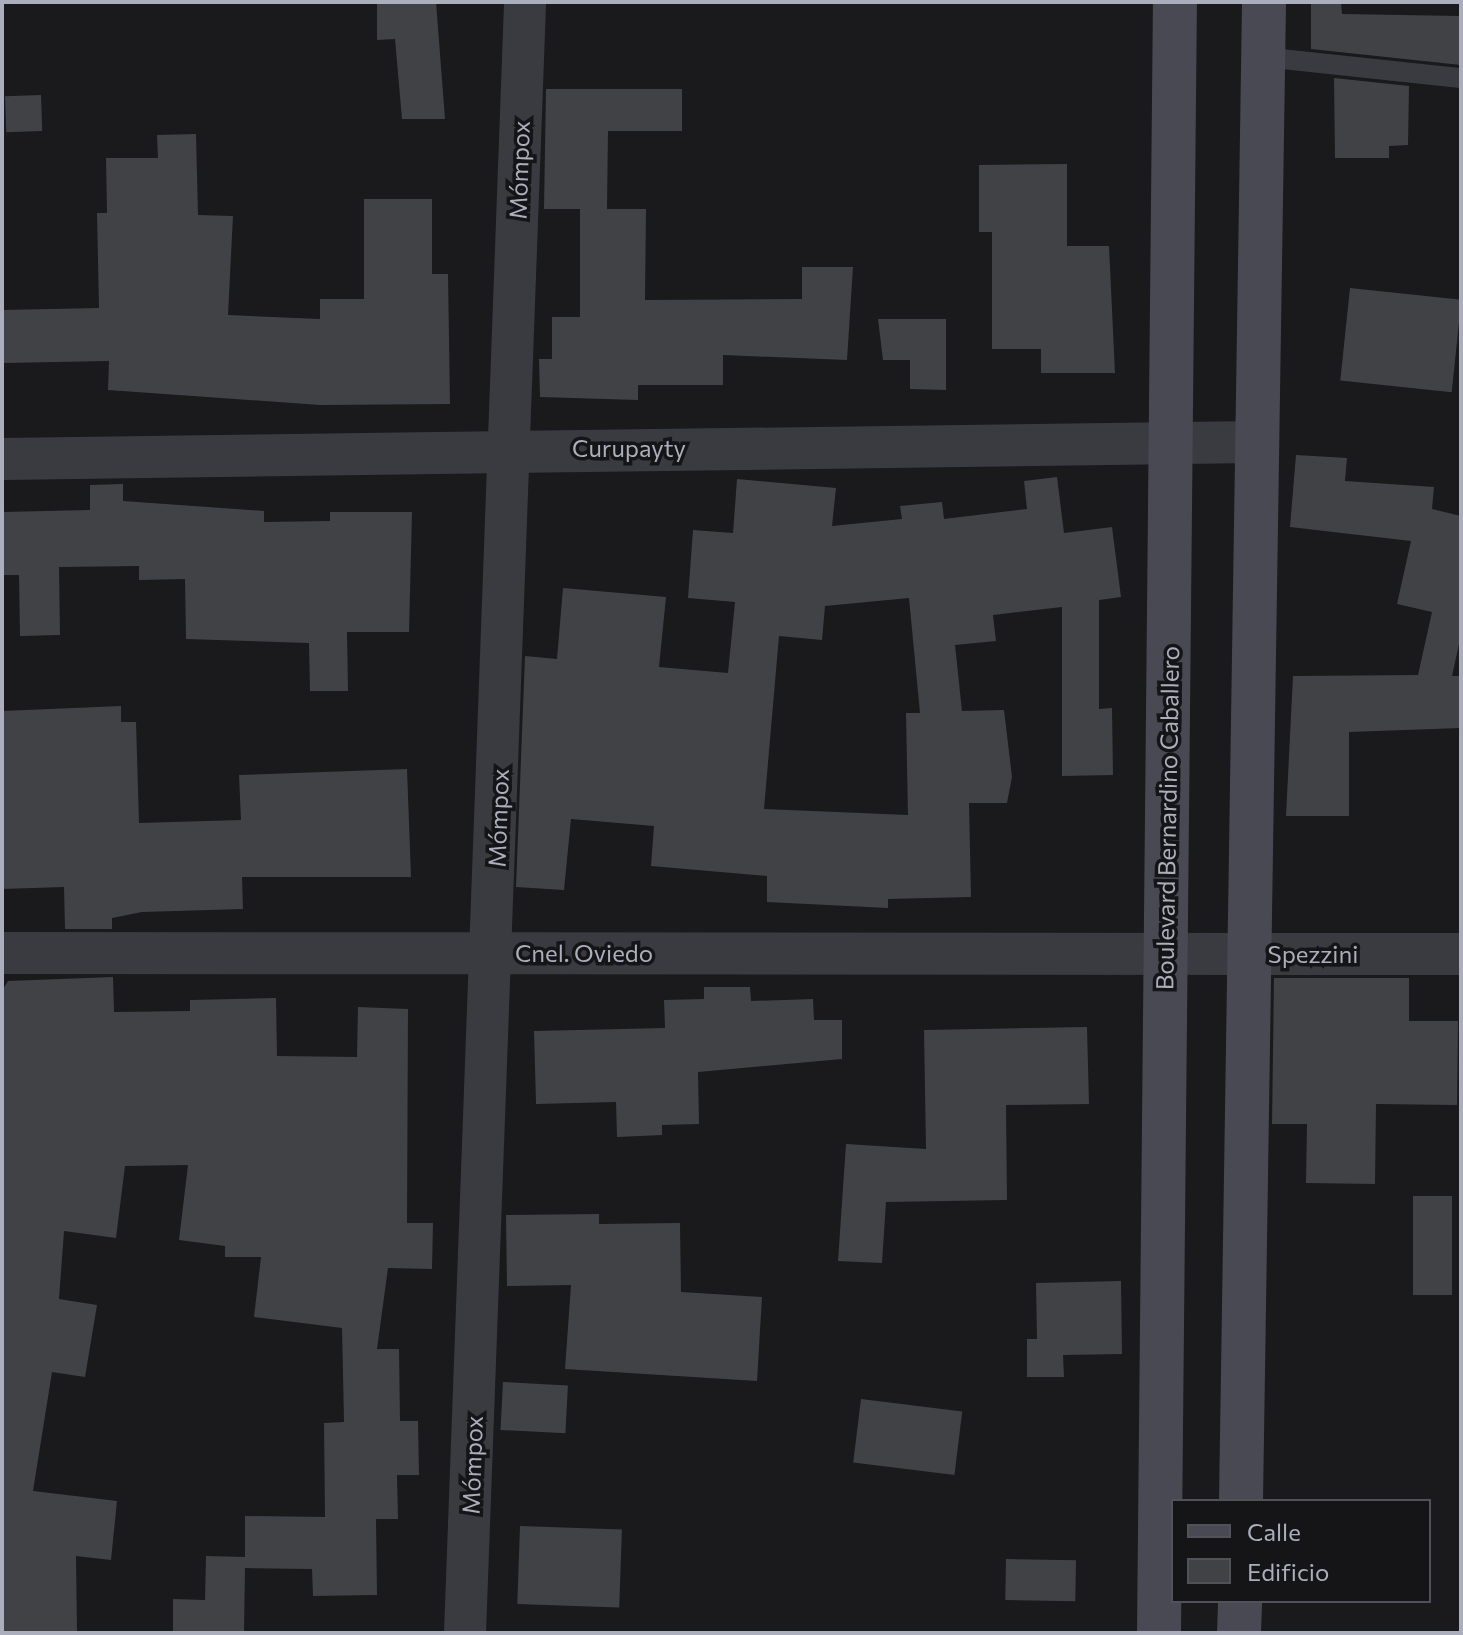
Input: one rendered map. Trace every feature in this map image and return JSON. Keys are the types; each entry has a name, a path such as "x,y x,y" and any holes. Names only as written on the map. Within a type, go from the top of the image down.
{"main road":[{"name":"Boulevard Bernardino Caballero","path":"1159,1633 1175,2"},
{"path":"1241,1499 1264,2"},
{"path":"1239,1633 1240,1603"}],"street":[{"name":"Mómpox","path":"465,1633 494,953 525,2"},
{"name":"Curupayty","path":"2,459 509,449 1256,442"},
{"name":"Cnel. Oviedo","path":"2,953 1166,954"},
{"name":"Spezzini","path":"1166,954 1461,954"}],"lane":[{"path":"1263,57 1461,78"}],"building":[{"path":"377,2 436,2 445,119 402,119 395,39 377,40"},
{"path":"1311,2 1341,2 1342,14 1461,16 1461,65 1311,49"},
{"path":"1334,78 1409,86 1408,145 1389,146 1389,158 1335,158"},
{"path":"546,89 682,89 682,131 608,131 607,209 544,209"},
{"path":"41,95 42,131 6,132 5,96"},
{"path":"196,134 198,215 233,216 228,315 320,319 320,299 364,299 364,199 432,199 432,274 448,274 450,404 320,405 108,390 109,361 2,363 2,310 99,308 97,213 107,213 106,158 158,158 157,135"},
{"path":"1067,164 1067,246 1109,246 1115,373 1041,373 1041,349 992,349 992,232 979,232 979,165"},
{"path":"580,209 646,209 645,300 802,299 802,267 853,267 847,360 723,355 723,385 638,385 638,400 540,397 539,359 552,359 552,317 580,317"},
{"path":"1350,288 1461,300 1452,392 1340,380"},
{"path":"878,319 946,319 946,390 910,389 910,360 883,360"},
{"path":"1296,455 1347,458 1345,481 1434,487 1432,509 1461,516 1461,635 1452,676 1461,676 1461,728 1349,732 1349,816 1286,816 1293,676 1418,675 1432,612 1397,604 1411,541 1290,527"},
{"path":"1057,477 1064,533 1112,527 1121,597 1099,600 1099,709 1112,708 1113,775 1062,776 1062,607 993,615 996,641 955,645 962,711 1004,710 1012,777 1007,803 969,803 971,897 888,899 888,908 767,902 767,876 651,866 654,826 571,819 564,890 516,887 525,656 557,659 563,588 666,597 659,667 728,673 735,602 688,598 693,530 733,533 737,479 836,488 832,526 902,519 900,506 942,502 944,519 1027,509 1024,481","holes":["909,598 920,713 906,713 908,815 764,809 779,636 822,640 825,606"]},
{"path":"123,484 123,501 264,511 264,522 330,521 330,512 412,512 409,632 347,632 348,691 310,691 309,643 186,639 185,579 139,580 139,566 59,567 60,635 20,636 19,575 2,575 2,512 90,510 90,485"},
{"path":"121,706 121,722 136,722 139,823 241,820 239,775 407,769 411,877 242,877 243,909 142,912 112,918 112,929 65,929 64,887 2,889 2,711"},
{"path":"113,977 114,1012 190,1011 190,1000 276,998 277,1056 357,1057 358,1007 408,1009 407,1223 433,1223 432,1269 388,1268 377,1349 399,1349 400,1421 418,1421 419,1475 397,1475 398,1519 376,1519 377,1595 313,1596 312,1569 245,1568 244,1633 173,1633 173,1599 205,1600 206,1556 245,1557 245,1516 325,1517 324,1423 344,1422 342,1328 254,1317 261,1257 225,1257 225,1246 179,1240 188,1165 125,1166 116,1238 64,1231 59,1299 97,1305 85,1377 52,1372 33,1491 117,1501 111,1560 76,1556 77,1633 2,1633 2,991 8,981"},
{"path":"1274,978 1409,978 1409,1021 1458,1021 1457,1105 1376,1104 1375,1184 1306,1183 1307,1124 1272,1124"},
{"path":"704,987 750,987 751,1001 813,999 814,1020 842,1020 842,1059 698,1072 699,1124 662,1125 662,1135 617,1137 616,1102 536,1104 534,1031 665,1028 664,1000 704,999"},
{"path":"1087,1027 1089,1104 1006,1105 1007,1200 886,1202 882,1263 838,1261 846,1144 926,1149 924,1030"},
{"path":"1413,1196 1452,1196 1452,1295 1413,1295"},
{"path":"599,1214 599,1224 680,1223 681,1292 762,1297 757,1381 565,1369 571,1285 507,1286 506,1215"},
{"path":"1121,1281 1122,1354 1063,1355 1064,1377 1027,1377 1027,1339 1037,1339 1036,1283"},
{"path":"503,1382 568,1385 565,1433 500,1430"},
{"path":"861,1399 962,1411 954,1475 853,1463"},
{"path":"520,1526 622,1530 619,1608 517,1604"},
{"path":"1006,1559 1076,1560 1075,1601 1005,1600"}]}
